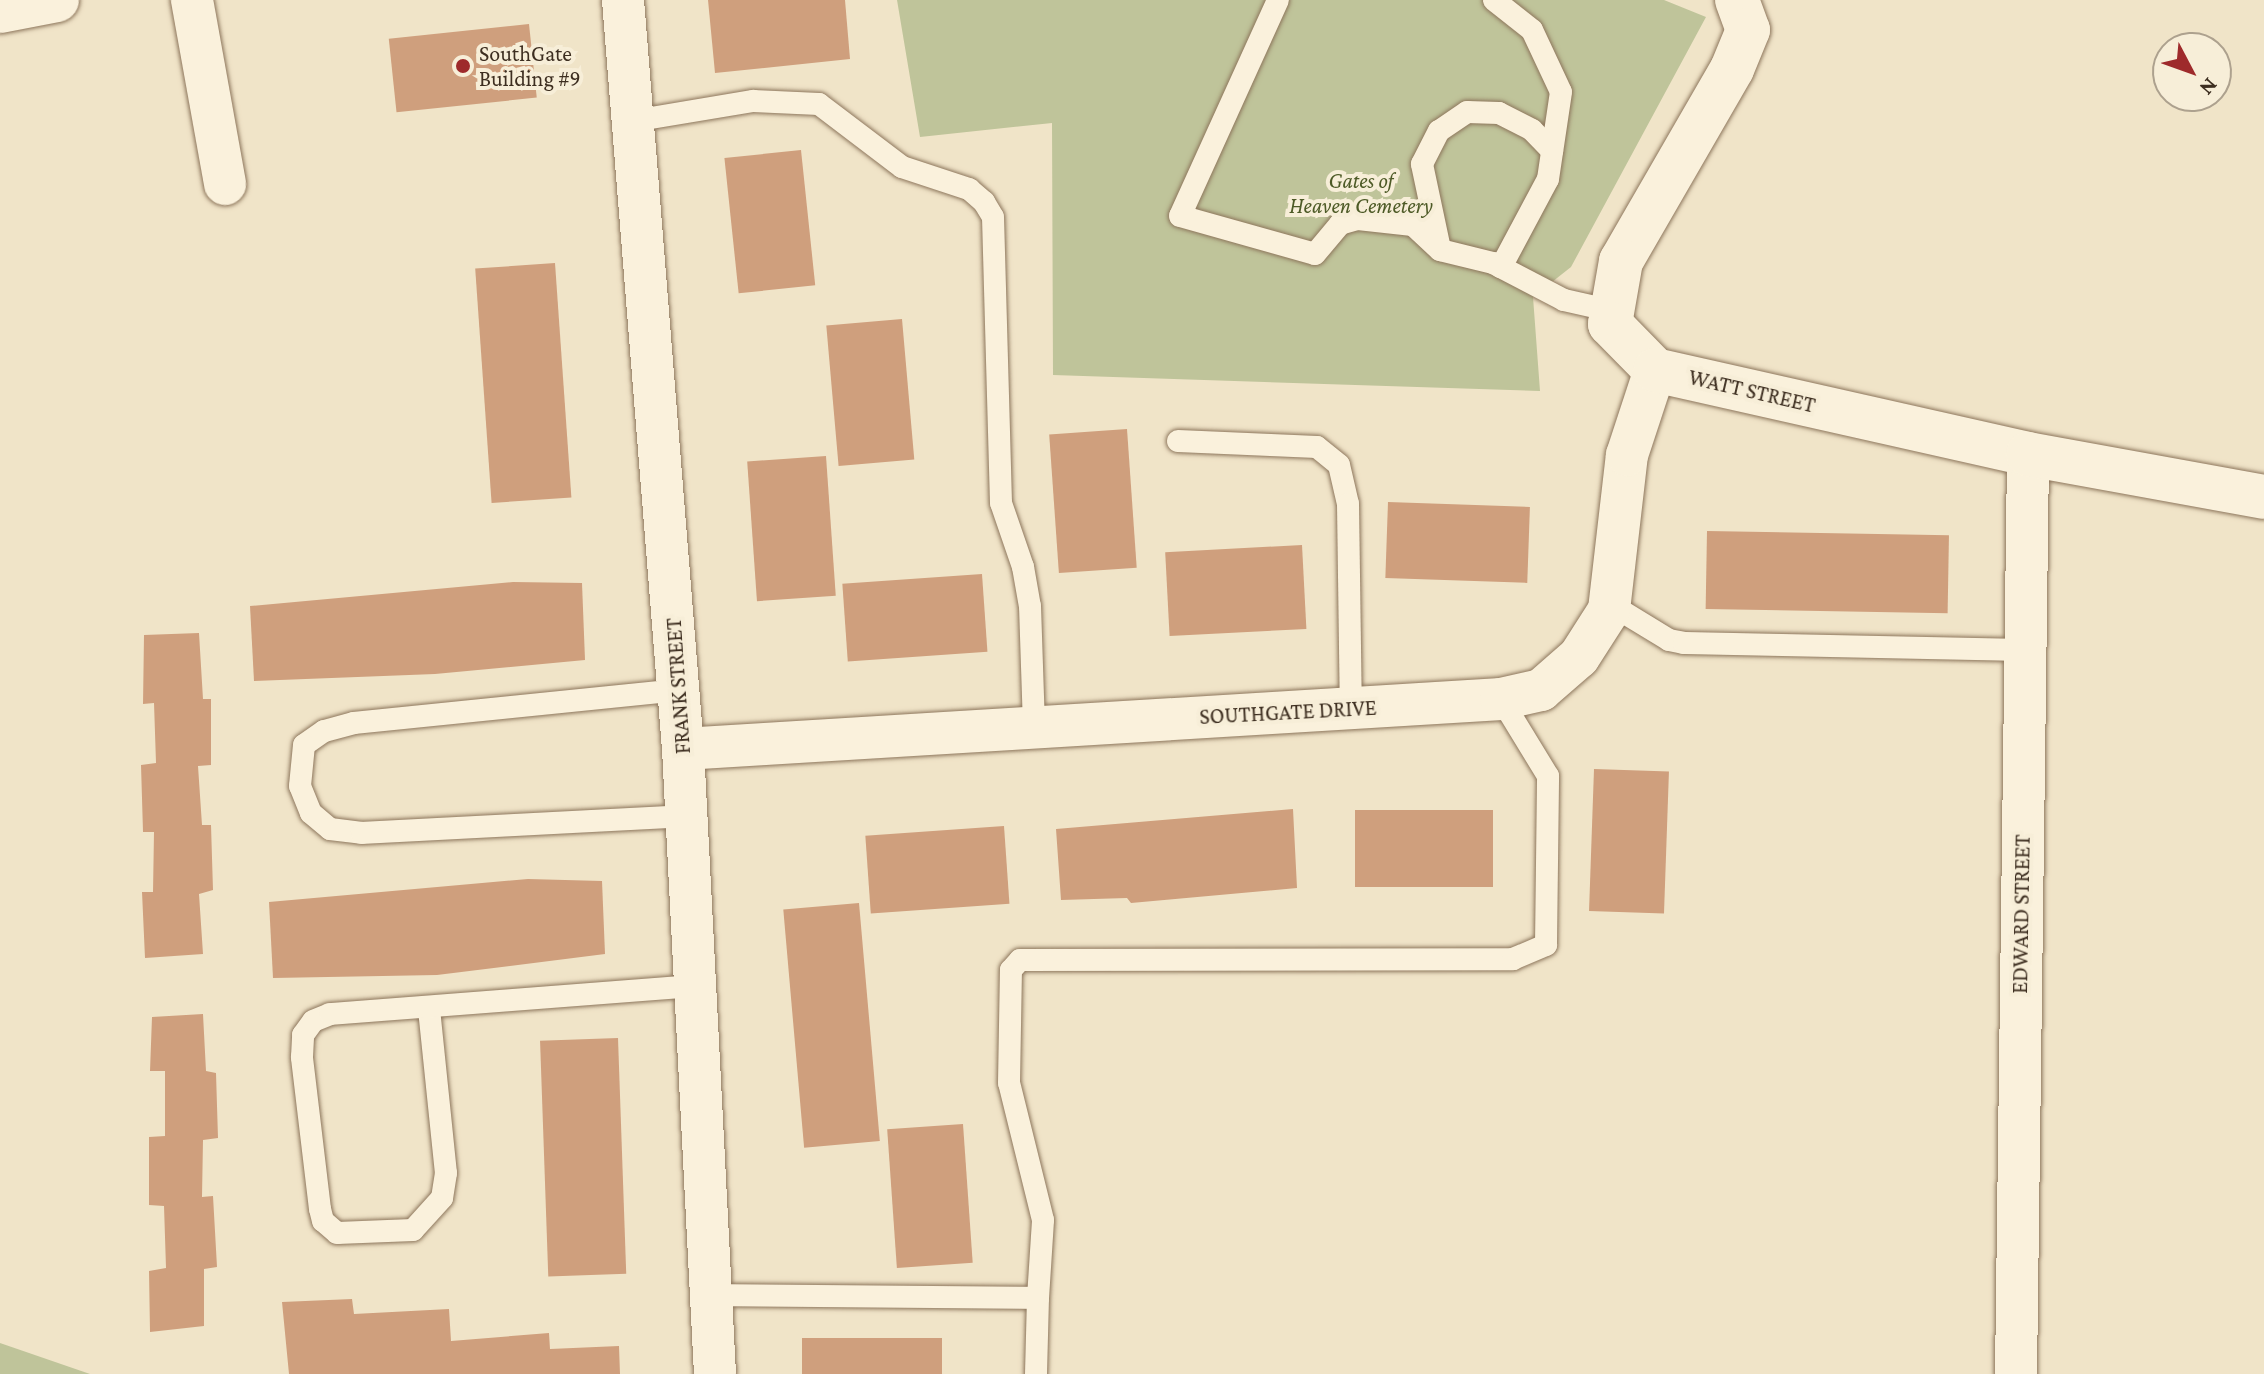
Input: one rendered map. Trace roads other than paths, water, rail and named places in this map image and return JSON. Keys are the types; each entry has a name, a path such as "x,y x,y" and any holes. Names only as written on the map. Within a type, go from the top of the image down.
{"street":[{"path":"0,11 57,0"},
{"path":"192,0 225,184"},
{"name":"FRANK STREET","path":"623,0 683,749 715,1374"},
{"path":"1655,370 1610,324 1621,261 1743,43 1748,30 1737,0"},
{"name":"SOUTHGATE DRIVE","path":"683,749 1501,699 1541,690 1579,657 1610,604 1627,455 1655,370"},
{"name":"WATT STREET","path":"1655,370 2028,454 2264,497"},
{"name":"EDWARD STREET","path":"2016,1374 2028,454"}],"lane":[{"path":"1278,0 1180,216 1315,254 1340,224 1358,219 1413,225 1440,250 1501,267 1564,300 1613,311"},
{"path":"1494,0 1532,30 1561,92 1548,179 1501,267"},
{"path":"633,121 753,101 819,104 902,167 969,189 984,202 993,217 1001,503 1023,567 1030,606 1034,727"},
{"path":"1440,250 1422,164 1439,131 1467,112 1499,113 1532,130 1552,151"},
{"path":"1178,441 1317,447 1339,465 1348,504 1351,708"},
{"path":"1610,604 1662,636 1684,643 2025,650"},
{"path":"679,690 354,723 324,731 304,745 300,786 311,813 330,829 362,833 687,816"},
{"path":"1036,1374 1043,1220 1009,1083 1011,970 1033,956 1513,959 1546,945 1548,776 1501,699"},
{"path":"429,1009 446,1173 442,1198 413,1230 337,1233 323,1221 320,1209 303,1035 313,1021 330,1014 429,1009 696,986"},
{"path":"713,1295 1038,1298"}],"place":[{"name":"SouthGate Building #9","path":"463,66"}],"park label":[{"name":"Gates of Heaven Cemetery","path":"1361,192"}]}
